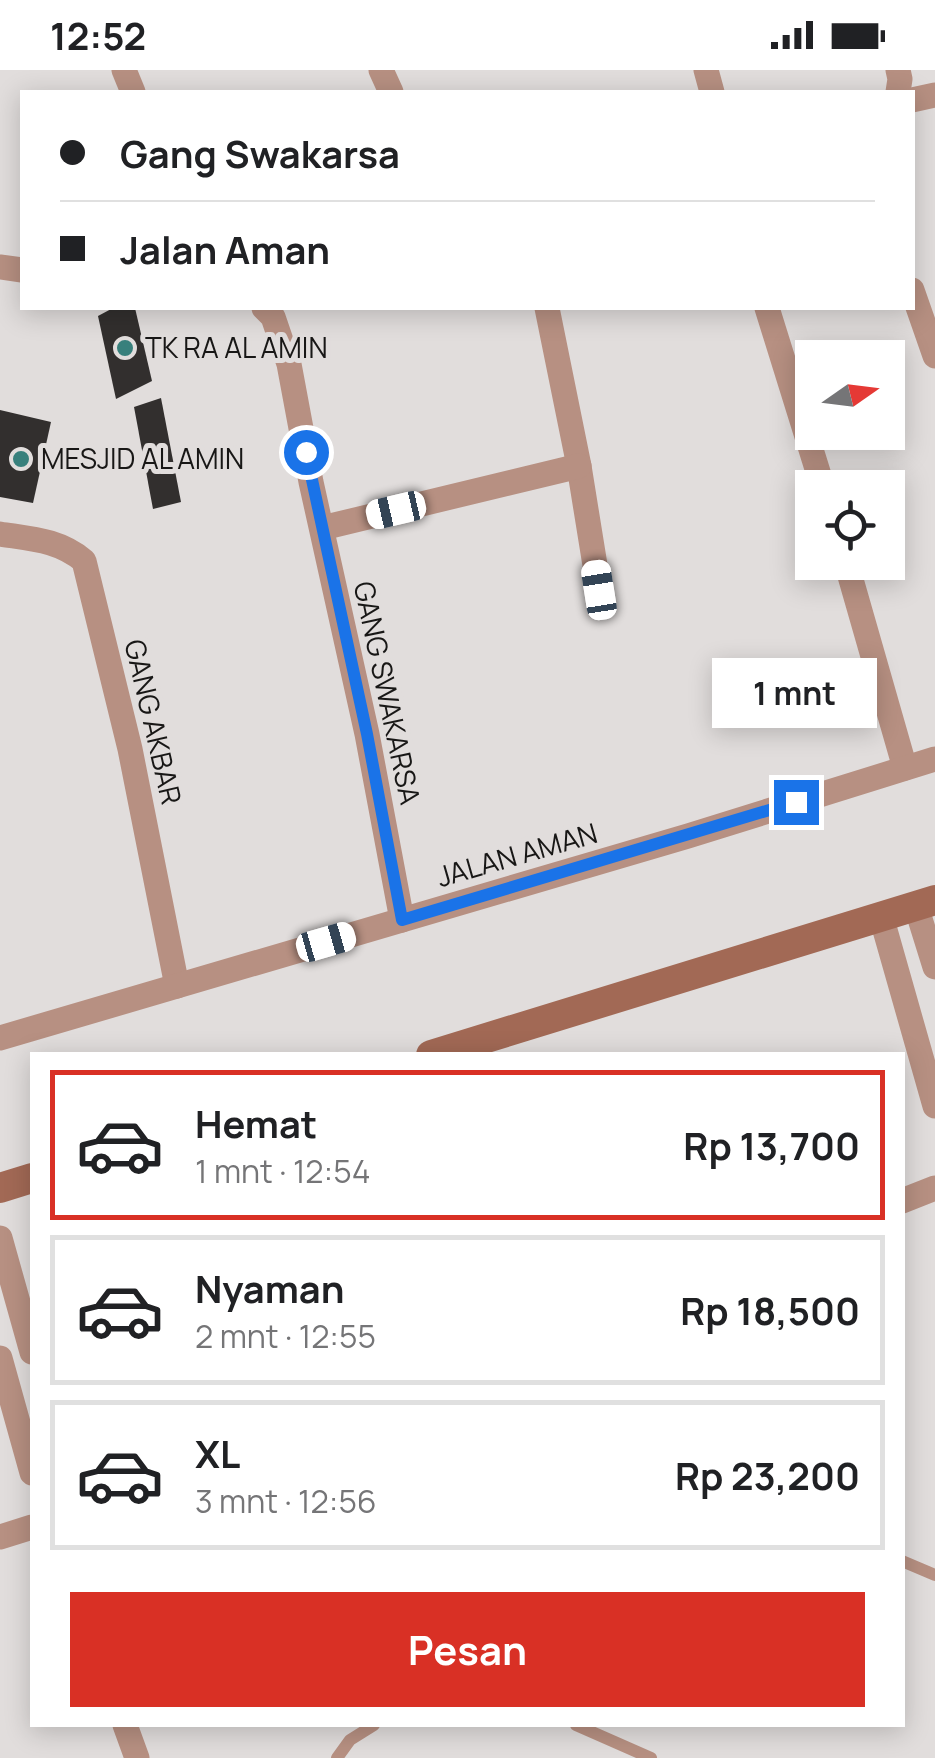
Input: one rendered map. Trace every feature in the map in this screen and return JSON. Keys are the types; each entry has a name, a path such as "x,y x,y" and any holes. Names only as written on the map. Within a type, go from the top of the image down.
{"street":[{"path":"915,298 933,343"},
{"name":"GANG SWAKARSA","path":"266,310 273,317 289,364 402,920"},
{"path":"547,310 580,466 599,590"},
{"path":"768,310 817,470"},
{"path":"322,528 580,466"},
{"name":"GANG AKBAR","path":"0,534 68,548 84,562 130,749 177,986"},
{"path":"851,580 905,768"},
{"name":"JALAN AMAN","path":"0,1038 669,842 935,759"},
{"path":"442,1052 926,903 935,967"},
{"path":"881,916 935,1106"},
{"path":"0,1188 30,1179"},
{"path":"905,1200 935,1188"},
{"path":"0,1238 30,1345"},
{"path":"0,1358 30,1465"},
{"path":"0,1537 30,1528"},
{"path":"126,1727 138,1758"}],"lane":[{"path":"905,1562 935,1574"},
{"path":"337,1758 350,1740 371,1727"},
{"path":"580,1727 650,1758"}],"building":[{"name":"TK RA AL AMIN","path":"109,310 135,310 152,381 116,399 98,316"},
{"path":"161,398 181,502 153,509 134,407"},
{"name":"MESJID AL AMIN","path":"0,410 51,422 33,503 0,497"}],"place":[{"name":"TK RA AL AMIN","path":"125,348"},
{"name":"MESJID AL AMIN","path":"21,459"}],"route":[{"path":"306,452 367,734 402,920 796,802"}]}
